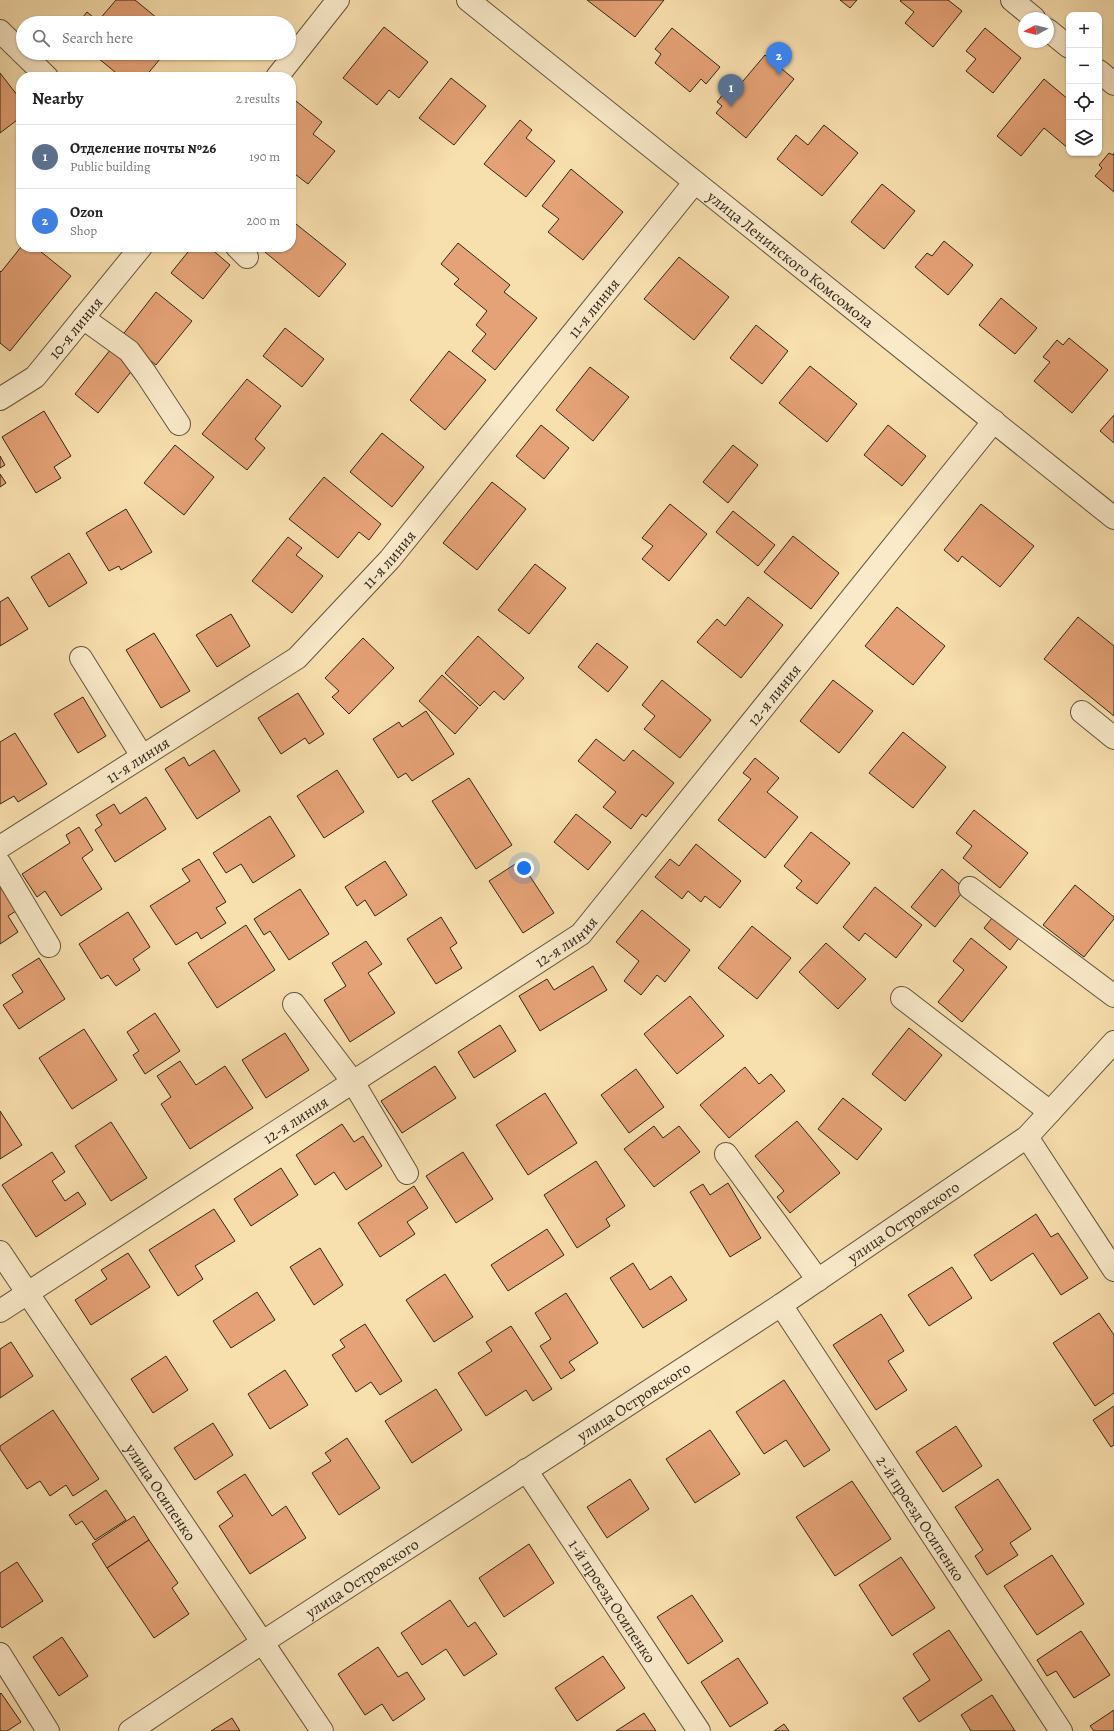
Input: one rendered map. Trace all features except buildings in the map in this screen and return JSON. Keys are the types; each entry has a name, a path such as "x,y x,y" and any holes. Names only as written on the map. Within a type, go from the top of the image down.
{"street":[{"path":"296,53 338,0"},
{"name":"улица Ленинского Комсомола","path":"468,0 1114,518"},
{"path":"1012,0 1027,12"},
{"path":"0,31 16,47"},
{"path":"1054,35 1066,45"},
{"path":"30,60 42,72"},
{"path":"281,72 290,60"},
{"path":"1102,74 1114,84"},
{"name":"11-я линия","path":"0,847 297,658 390,560 695,182"},
{"name":"10-я линия","path":"0,399 35,377 137,252"},
{"path":"83,318 129,351 179,424"},
{"name":"12-я линия","path":"0,1311 581,934 994,421"},
{"path":"81,658 142,756"},
{"path":"1082,712 1114,738"},
{"path":"0,864 49,946"},
{"path":"970,888 1114,996"},
{"path":"902,998 1050,1112"},
{"path":"294,1004 353,1082 407,1173"},
{"name":"улица Островского","path":"130,1731 263,1642 781,1305 1027,1137 1114,1042"},
{"path":"1027,1137 1114,1270"},
{"path":"726,1154 818,1280"},
{"name":"улица Осипенко","path":"0,1252 322,1731"},
{"name":"2-й проезд Осипенко","path":"781,1305 1060,1731"},
{"name":"1-й проезд Осипенко","path":"526,1470 699,1731"},
{"path":"0,1654 48,1731"}],"place":[{"name":"Ozon","path":"779,75"},
{"name":"Отделение почты №26","path":"731,107"}]}
